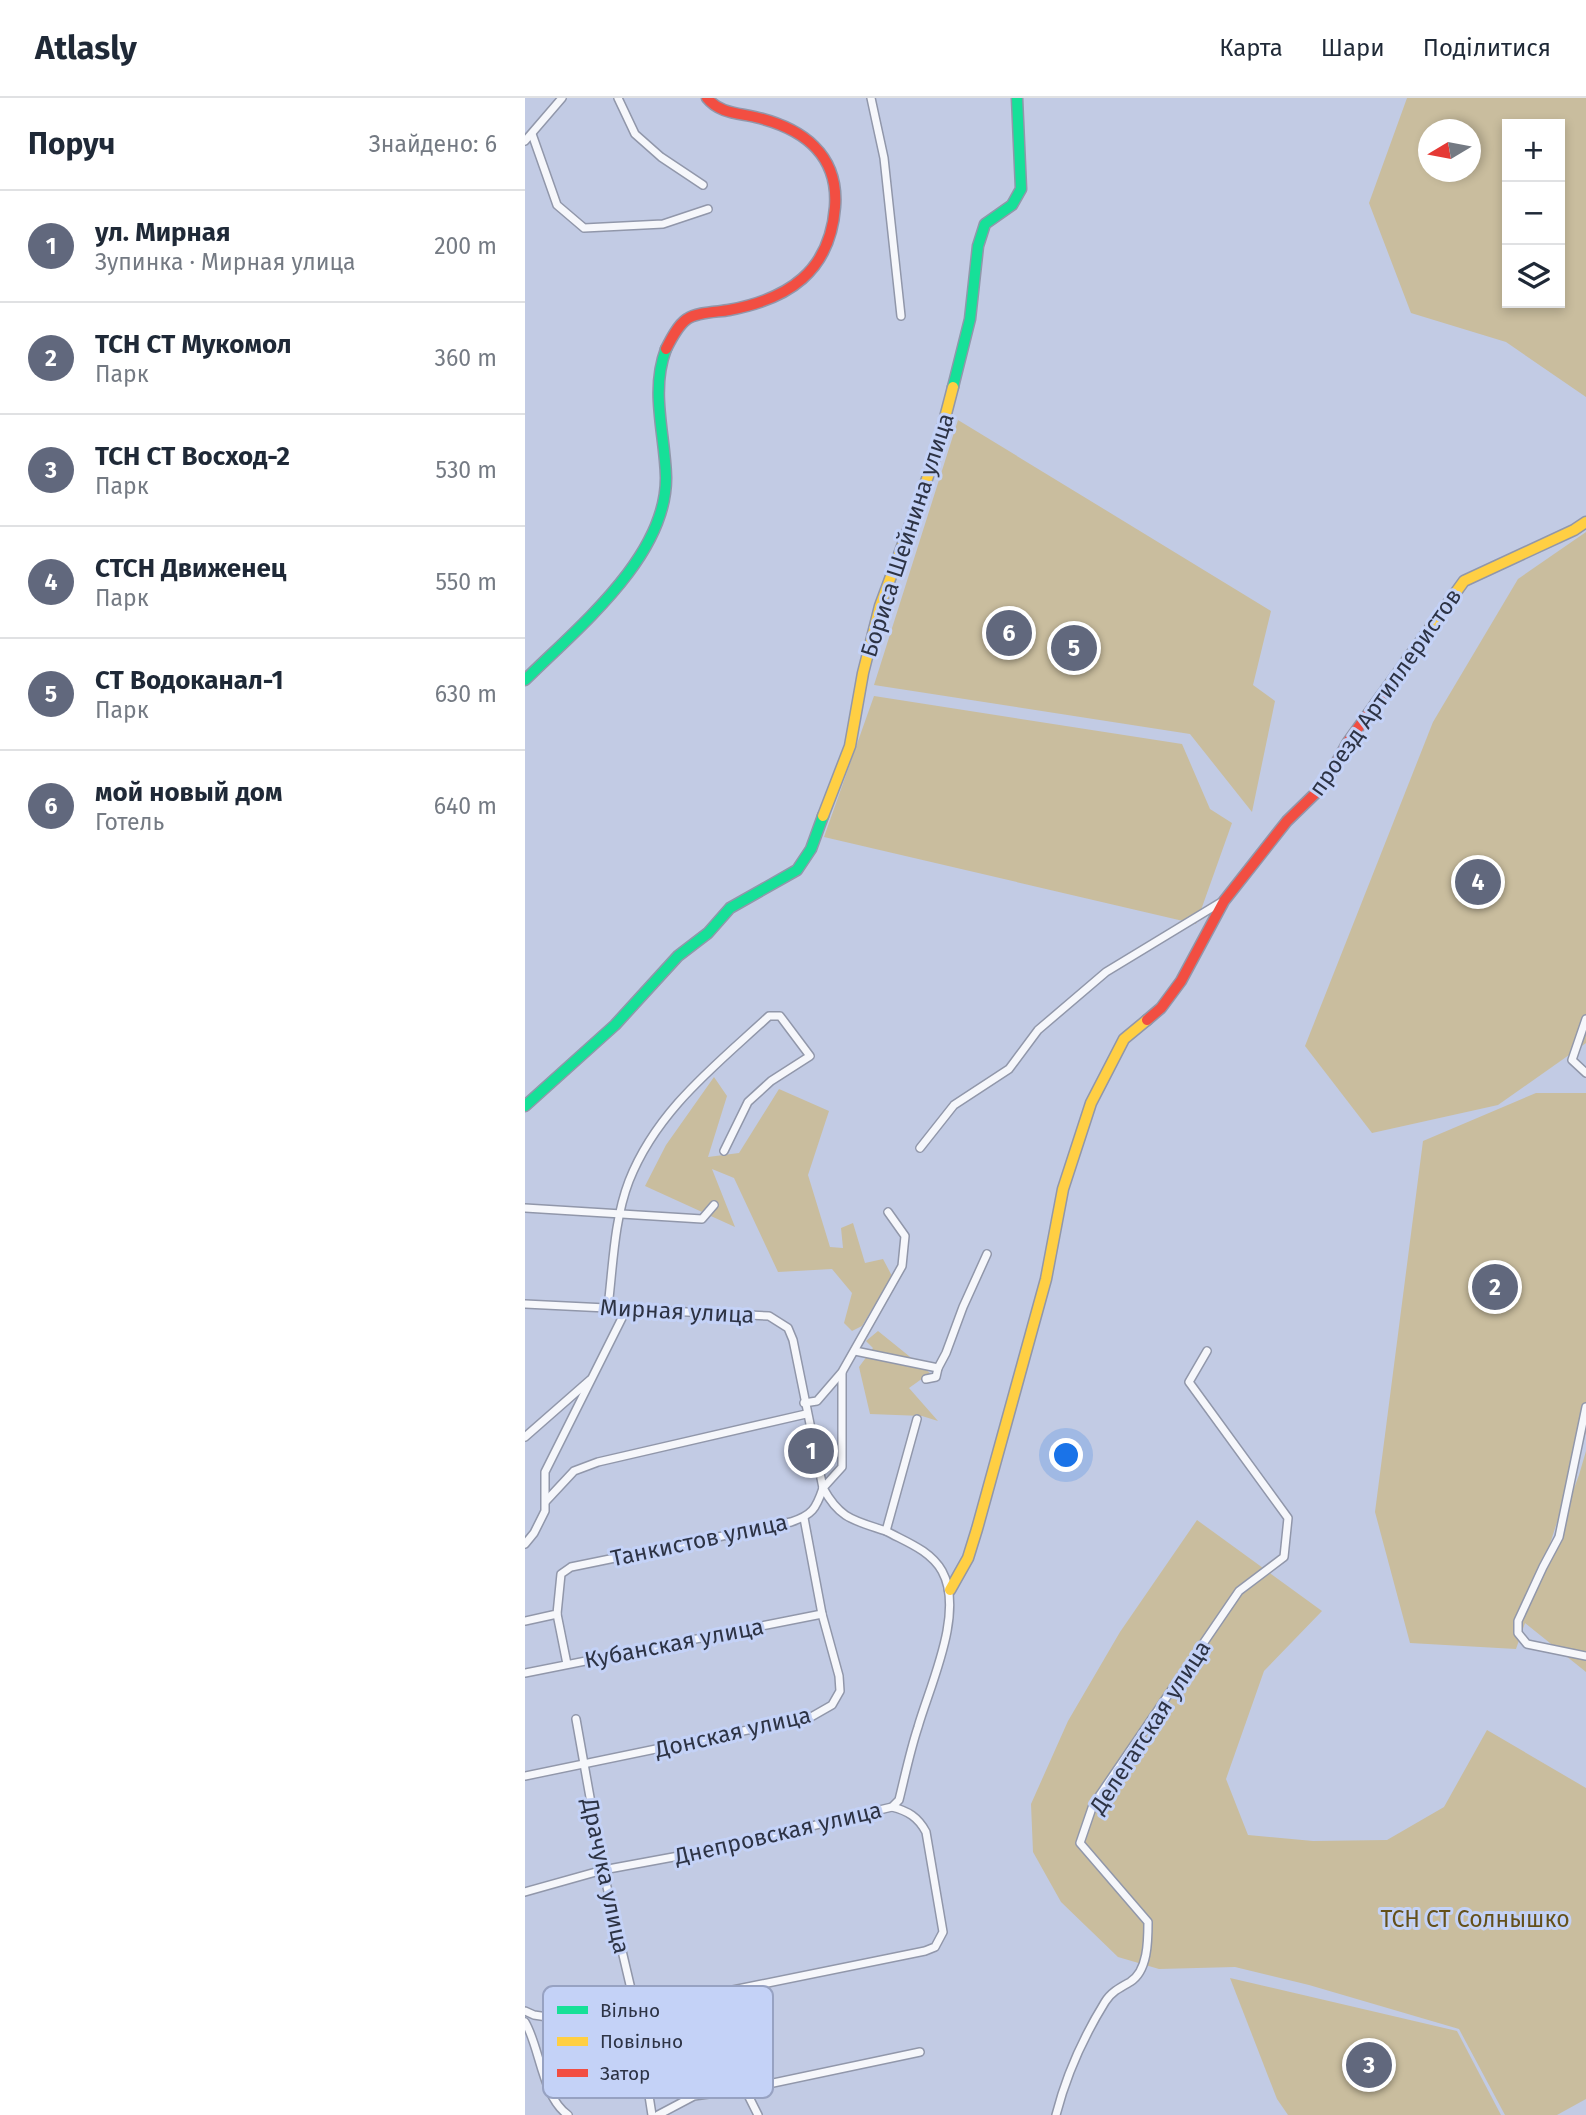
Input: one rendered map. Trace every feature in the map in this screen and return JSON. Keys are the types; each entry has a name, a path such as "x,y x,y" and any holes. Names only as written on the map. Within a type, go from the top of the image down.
{"street":[{"path":"525,141 562,98"},
{"path":"618,98 635,134 661,157 703,185"},
{"path":"525,680 607,597 645,547 664,505 665,467 659,416 660,373 663,356 671,339 688,318 757,305 794,287 817,267 832,238 836,191 825,153 794,129 715,108 707,98"},
{"path":"871,98 884,158 901,316"},
{"name":"Бориса Шейнина улица","path":"525,1106 615,1025 678,956 708,933 730,908 797,870 811,849 850,746 863,673 880,606 934,460 970,319 978,246 985,224 1012,205 1021,189 1017,98"},
{"path":"532,134 557,205 585,228 663,223 708,209"},
{"name":"проезд Артиллеристов","path":"1046,1279 1063,1189 1091,1103 1124,1039 1161,1008 1181,981 1224,901 1287,821 1324,785 1348,742 1464,581 1586,522"},
{"path":"920,1148 954,1104 1009,1069 1038,1030 1106,972 1224,901"},
{"path":"608,1307 620,1214 629,1181 653,1134 671,1108 769,1016 780,1016 810,1056 771,1081 748,1102 724,1151"},
{"path":"1586,1019 1572,1060 1586,1073"},
{"path":"525,1208 702,1219 714,1205"},
{"path":"804,1403 817,1401 842,1372 902,1266 905,1236 888,1212"},
{"path":"926,1379 936,1377 987,1254"},
{"name":"Днепровская улица","path":"525,1892 603,1870 706,1851 892,1807 899,1800 917,1729 941,1653 948,1621 950,1590 968,1558 977,1529 1046,1279"},
{"name":"Мирная улица","path":"525,1304 769,1316 788,1328 793,1340 823,1488"},
{"path":"525,1544 545,1511 545,1472 625,1310"},
{"path":"855,1351 938,1368"},
{"name":"Делегатская улица","path":"1056,2115 1062,2090 1107,1998 1121,1986 1133,1981 1142,1968 1148,1941 1148,1922 1080,1843 1093,1805 1239,1591 1284,1557 1288,1518 1189,1382 1207,1351"},
{"name":"Танкистов улица","path":"557,1614 562,1574 571,1567 804,1518 817,1507 823,1488 842,1467 842,1372"},
{"path":"525,1437 594,1377"},
{"path":"1586,1407 1559,1538 1518,1621 1518,1633 1527,1644 1586,1656"},
{"path":"546,1501 575,1471 598,1462 806,1413"},
{"path":"886,1531 917,1419"},
{"path":"823,1488 840,1513 886,1531 928,1553 941,1570 950,1590"},
{"name":"Донская улица","path":"525,1776 811,1717 832,1705 840,1691 839,1676 822,1614 804,1518"},
{"path":"525,1621 557,1614 567,1664"},
{"name":"Кубанская улица","path":"525,1672 822,1614"},
{"name":"Драчука улица","path":"576,1719 603,1870 630,1986"},
{"path":"753,1986 935,1947 943,1932 926,1832 919,1819 892,1807"},
{"path":"525,2011 543,2016"},
{"path":"525,2022 534,2036 537,2057 543,2072"},
{"path":"773,2083 920,2052"},
{"path":"555,2098 561,2110 568,2115"},
{"path":"658,2115 690,2098"},
{"path":"750,2098 758,2115"}],"green space":[{"path":"1407,98 1586,98 1586,397 1506,342 1411,313 1369,203"},
{"path":"958,420 1271,611 1253,685 1275,701 1252,812 1190,734 874,685"},
{"path":"1586,532 1586,1043 1498,1105 1372,1133 1305,1046 1433,722 1518,579"},
{"path":"874,696 1182,744 1210,809 1232,823 1196,924 824,837"},
{"path":"714,1077 727,1096 708,1157 739,1153 779,1089 829,1111 808,1175 830,1247 843,1248 841,1228 853,1223 865,1263 883,1259 892,1276 862,1326 852,1331 844,1323 852,1293 832,1269 778,1272 734,1178 712,1169 735,1227 645,1186 666,1145"},
{"path":"1536,1093 1586,1093 1586,1432 1531,1603 1586,1451 1586,1672 1525,1623 1516,1649 1410,1643 1375,1512 1423,1141"},
{"path":"878,1331 930,1373 909,1388 938,1421 922,1416 870,1414 859,1367 873,1348 866,1341"},
{"name":"ТСН СТ Солнышко","path":"1197,1520 1322,1611 1264,1671 1226,1779 1248,1835 1313,1841 1387,1840 1444,1807 1487,1730 1586,1788 1586,2099 1557,2115 1505,2115 1459,2029 1309,1985 1235,1967 1159,1969 1118,1957 1061,1902 1033,1852 1031,1804 1068,1721 1120,1632"},
{"path":"1230,1978 1457,2031 1501,2115 1288,2115 1277,2099"}],"traffic: fast":[{"path":"953,387 970,319 978,246 985,224 1012,205 1021,189 1017,98"},
{"path":"525,680 615,589 636,563 652,535 662,507 666,477 659,397 661,365 666,349"},
{"path":"525,1106 615,1025 678,956 708,933 730,908 797,870 811,849 823,816"}],"traffic: slow":[{"path":"823,816 850,746 863,673 880,606 934,460 953,387"},
{"path":"1381,696 1464,581 1586,522"},
{"path":"950,1590 968,1558 977,1529 1046,1279 1063,1189 1091,1103 1124,1039 1147,1020"}],"traffic: jam":[{"path":"666,349 678,328 691,317 750,305 787,290 802,279 825,249 835,207 835,188 831,172 814,146 788,128 723,110 707,98"},
{"path":"1147,1020 1161,1008 1181,981 1224,901 1287,821 1324,785 1348,742 1381,696"}],"place":[{"name":"мой новый дом","path":"1009,633"},
{"name":"СТ Водоканал-1","path":"1074,648"},
{"name":"СТСН Движенец","path":"1478,882"},
{"name":"ТСН СТ Мукомол","path":"1495,1287"},
{"name":"ул. Мирная","path":"811,1451"},
{"name":"ТСН СТ Восход-2","path":"1369,2065"}]}
